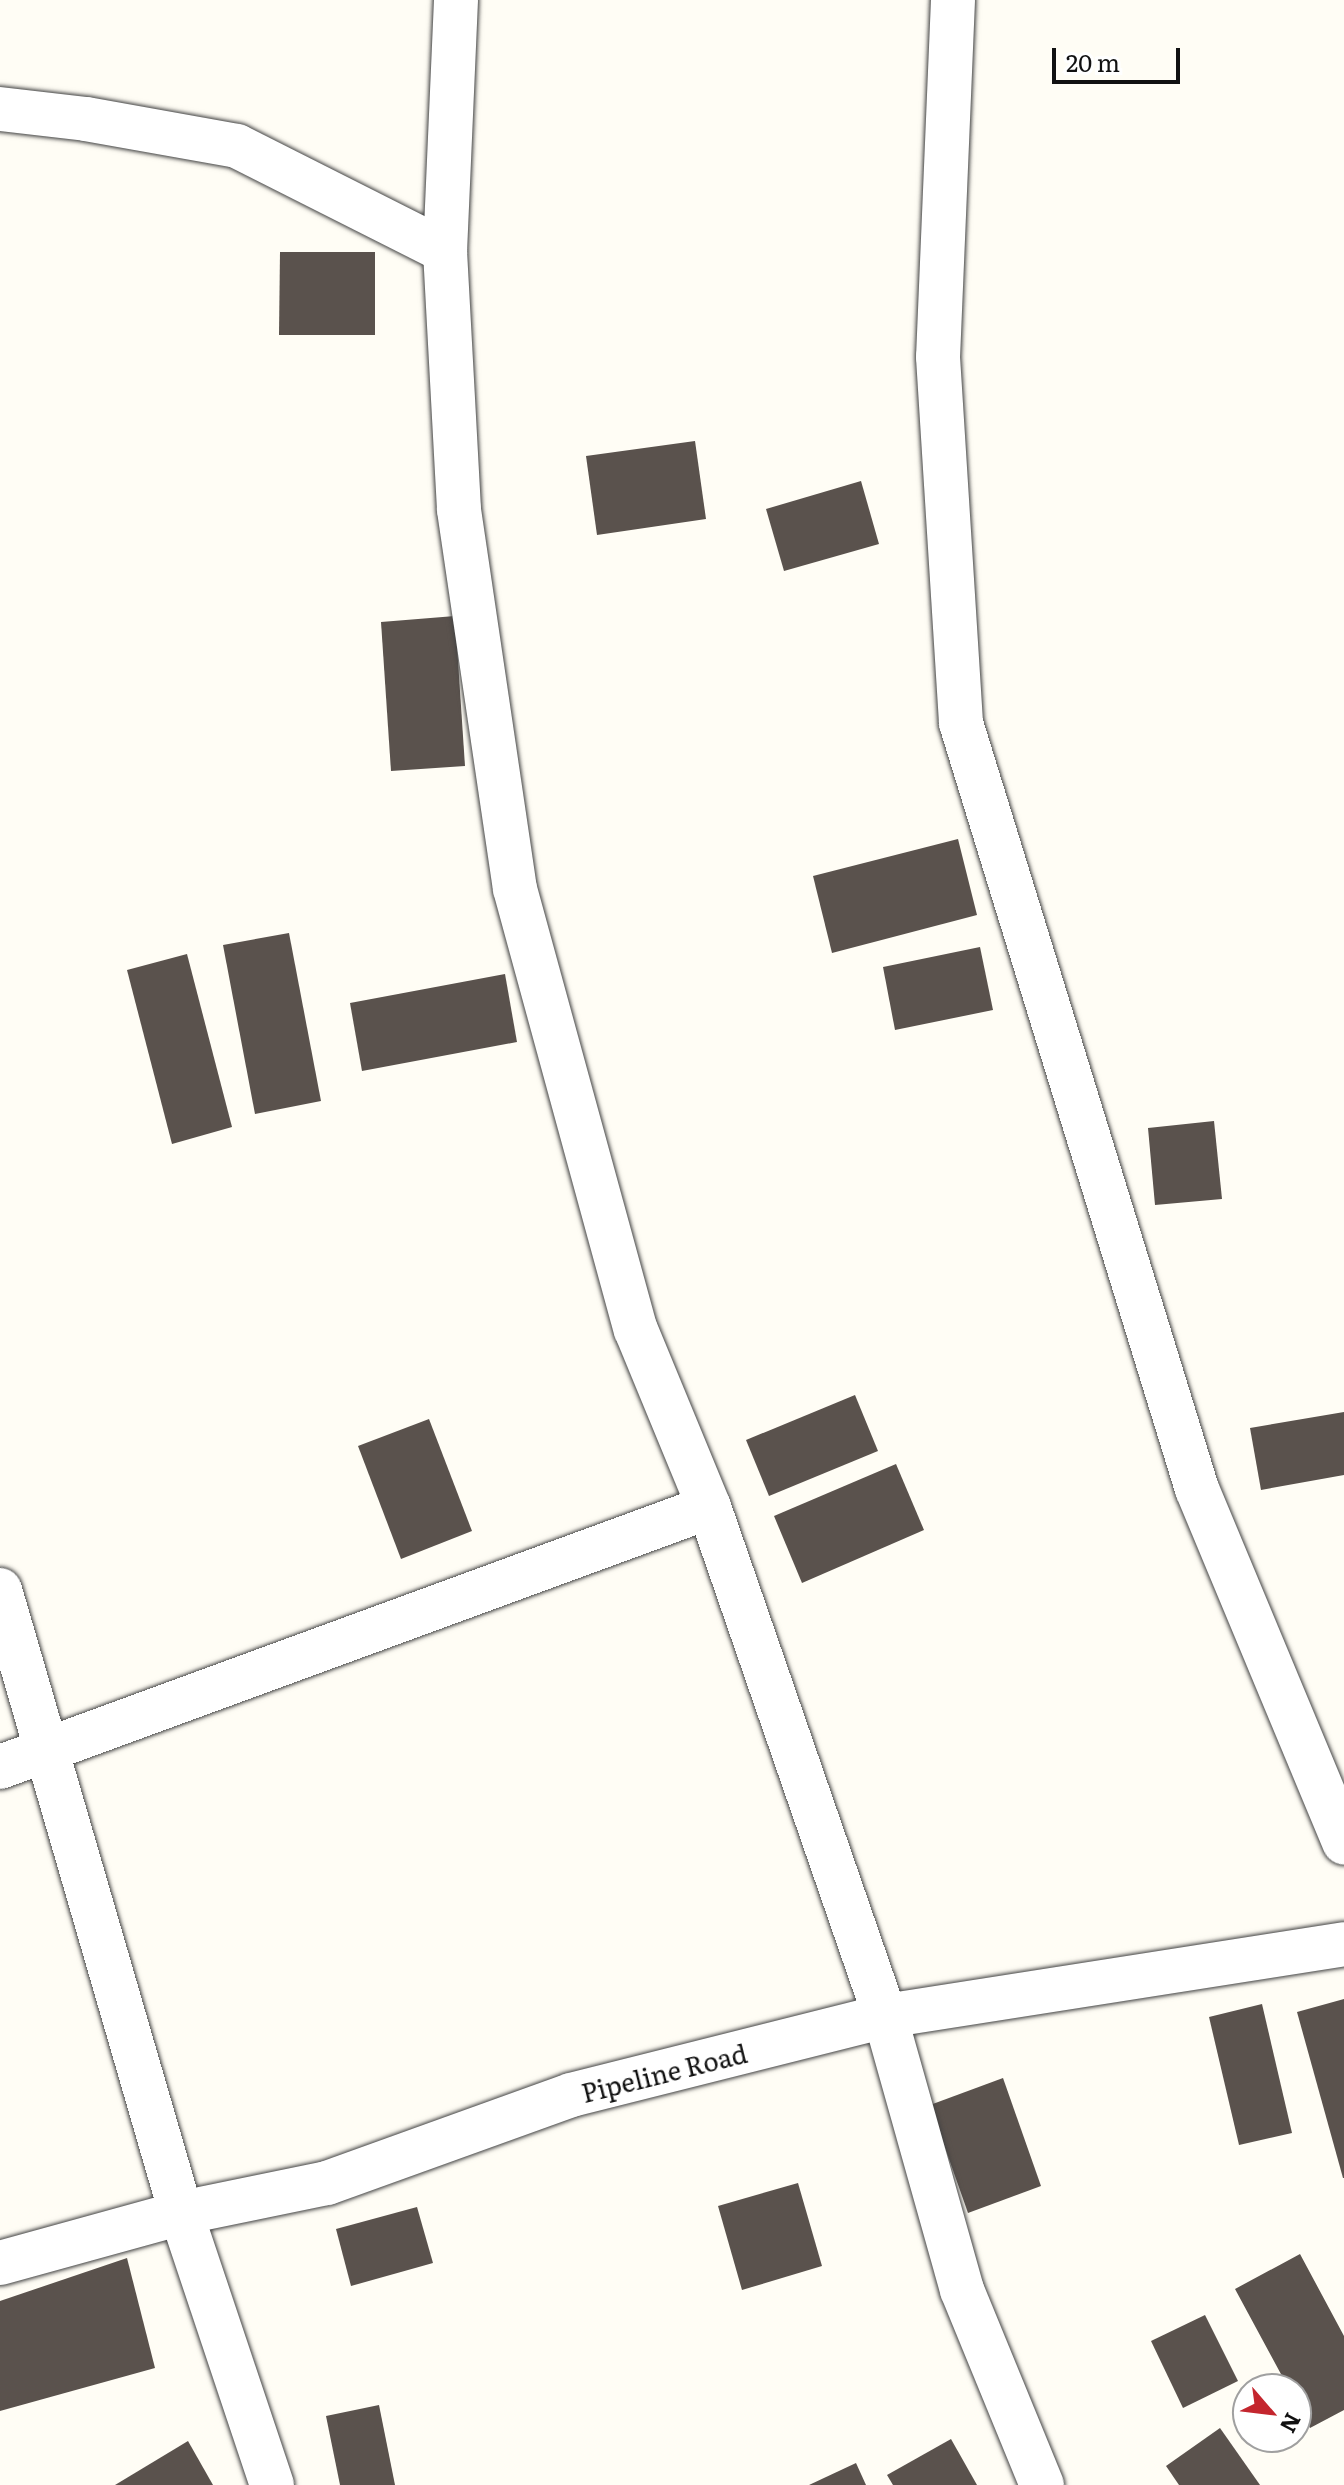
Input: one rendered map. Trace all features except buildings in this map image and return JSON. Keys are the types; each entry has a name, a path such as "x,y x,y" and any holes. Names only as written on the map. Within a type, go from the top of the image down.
{"street":[{"path":"456,0 445,251 459,510 515,889 636,1330 709,1507 885,2016 962,2290 1042,2485"},
{"path":"953,0 938,357 961,723 1197,1489 1344,1843"},
{"path":"0,109 86,119 237,146 445,251"},
{"path":"0,1767 48,1752 709,1507"},
{"path":"0,1590 181,2213 272,2485"},
{"name":"Pipeline Road","path":"0,2263 181,2213 327,2183 571,2095 885,2016 1344,1944"}]}
